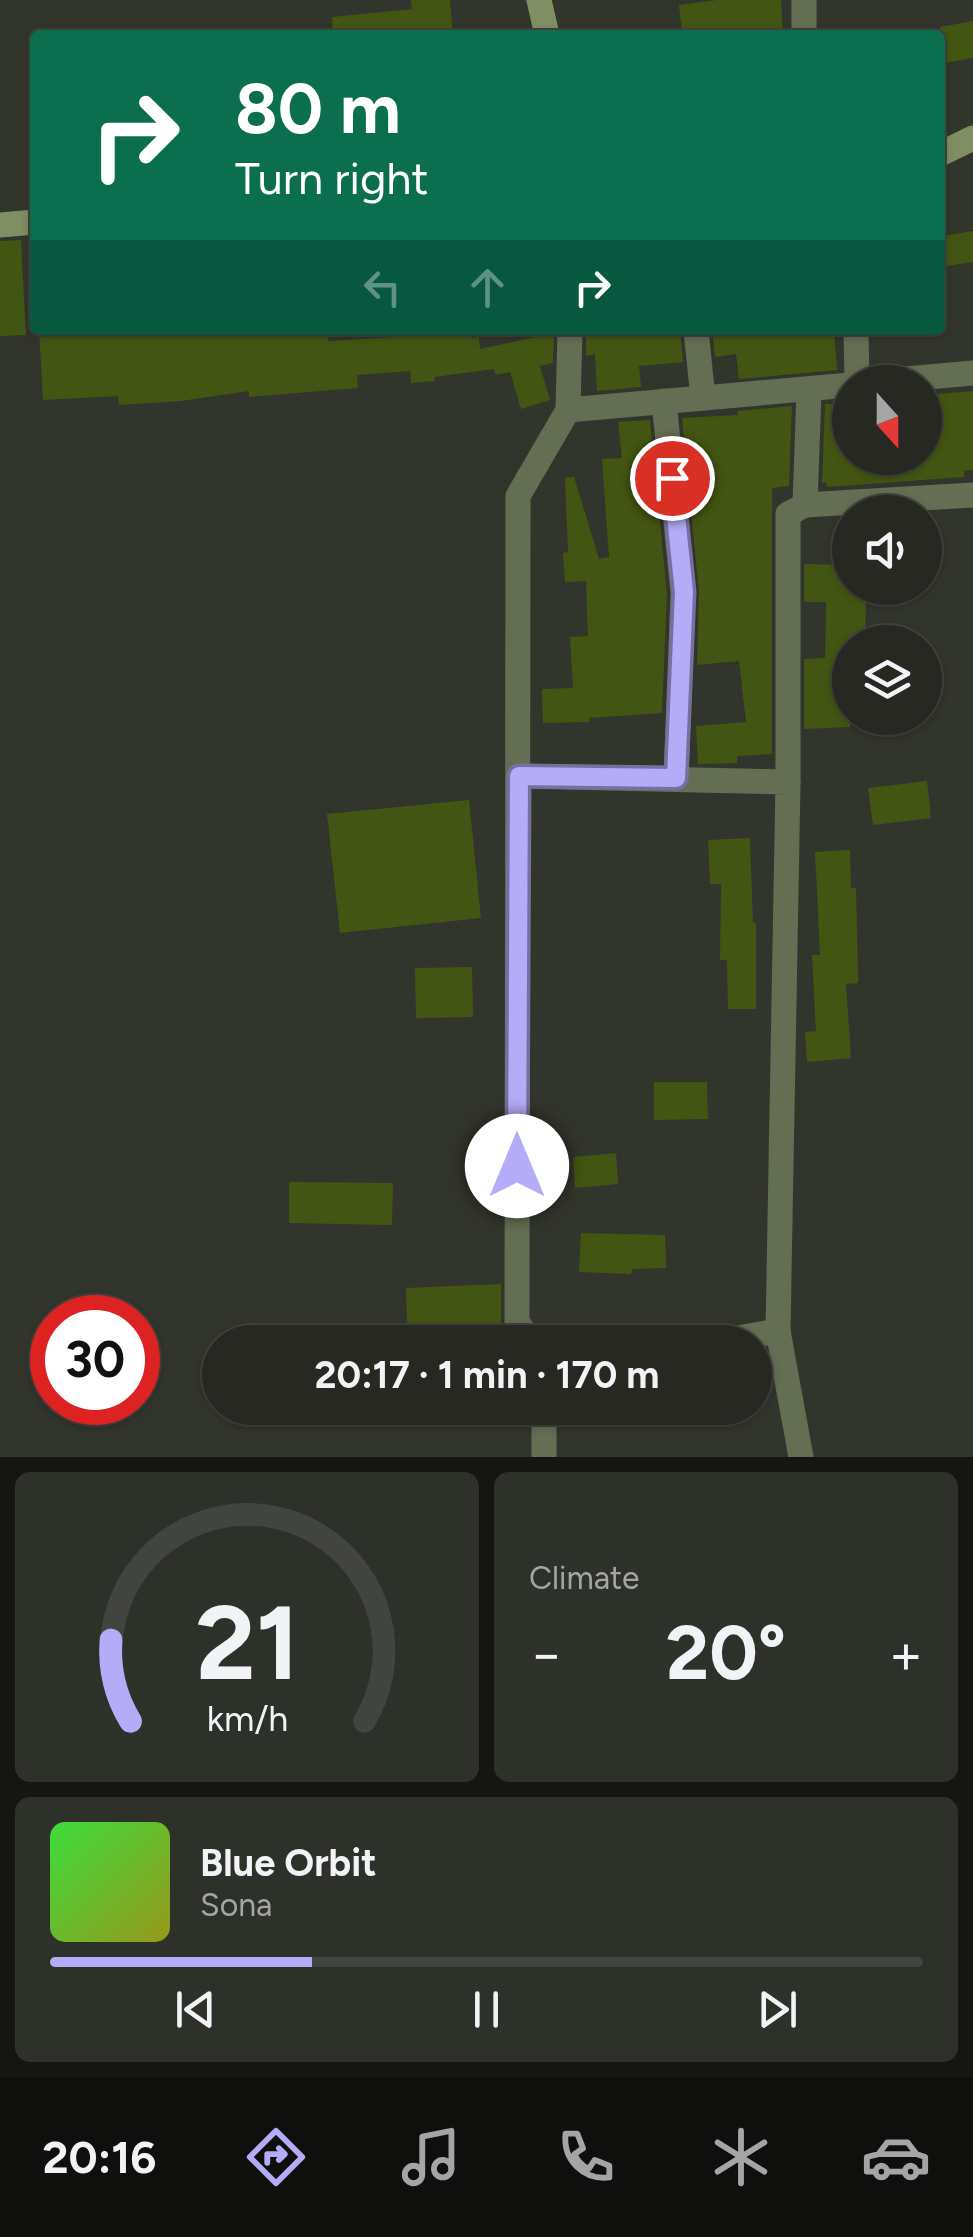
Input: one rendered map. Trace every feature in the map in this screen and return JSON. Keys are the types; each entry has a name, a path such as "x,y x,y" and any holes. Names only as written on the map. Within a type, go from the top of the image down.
{"street":[{"path":"539,0 546,30"},
{"path":"804,0 804,30"},
{"path":"945,152 973,138"},
{"path":"0,225 30,222"},
{"path":"518,1325 518,496 568,410 570,335"},
{"path":"697,335 703,398"},
{"path":"856,335 857,365"},
{"path":"942,376 973,373"},
{"path":"568,410 832,387"},
{"path":"805,506 809,390"},
{"path":"664,401 684,592 676,778"},
{"path":"801,1457 778,1332 788,782 788,514 805,506 973,495"},
{"path":"519,776 788,782"},
{"path":"772,1333 778,1332"},
{"path":"544,1425 544,1457"}],"building":[{"path":"411,0 450,0 453,30 333,30 332,17 412,9"},
{"path":"717,0 781,0 783,30 682,30 679,5"},
{"path":"973,21 973,58 945,63 945,30 940,27"},
{"path":"973,231 973,262 947,266 945,236"},
{"path":"21,240 26,335 0,336 0,241"},
{"path":"39,335 327,335 328,341 396,335 472,335 479,337 480,349 554,335 553,363 540,366 550,400 521,409 510,372 496,375 494,369 411,383 410,371 357,375 358,388 249,397 249,391 119,405 118,396 43,400"},
{"path":"586,335 680,335 683,362 639,366 641,387 597,391 595,354 586,356"},
{"path":"713,335 834,335 837,365 832,365 832,370 739,379 736,354 715,357"},
{"path":"973,391 973,470 964,471 964,477 827,487 826,482 822,483 825,404 832,404 832,475 942,475 942,394"},
{"path":"792,406 789,486 772,488 772,754 737,756 737,763 698,764 696,726 746,722 739,661 697,665 699,592 682,418 738,415 737,411"},
{"path":"650,420 667,594 662,713 543,723 542,689 573,688 570,637 588,636 586,581 565,582 565,478 574,477 599,559 609,557 602,459 622,458 618,422"},
{"path":"804,564 832,565 832,605 866,605 865,625 832,625 832,728 804,729 804,659 825,658 826,602 804,602"},
{"path":"927,781 931,818 873,825 868,788"},
{"path":"469,800 481,918 340,933 327,814"},
{"path":"750,838 756,923 756,1009 728,1009 727,960 720,960 721,884 710,884 708,840"},
{"path":"850,850 851,888 856,888 858,983 846,984 851,1058 807,1062 805,1032 816,1031 812,955 820,955 815,852"},
{"path":"472,967 473,1017 416,1018 415,968"},
{"path":"654,1082 707,1082 708,1119 654,1120"},
{"path":"616,1153 618,1184 575,1188 573,1157"},
{"path":"289,1182 393,1183 392,1225 289,1223"},
{"path":"581,1233 665,1235 666,1268 632,1269 631,1274 579,1272"},
{"path":"501,1284 502,1325 407,1325 406,1288"}],"route":[{"path":"517,1166 519,776 676,778 684,592 672,478"}]}
